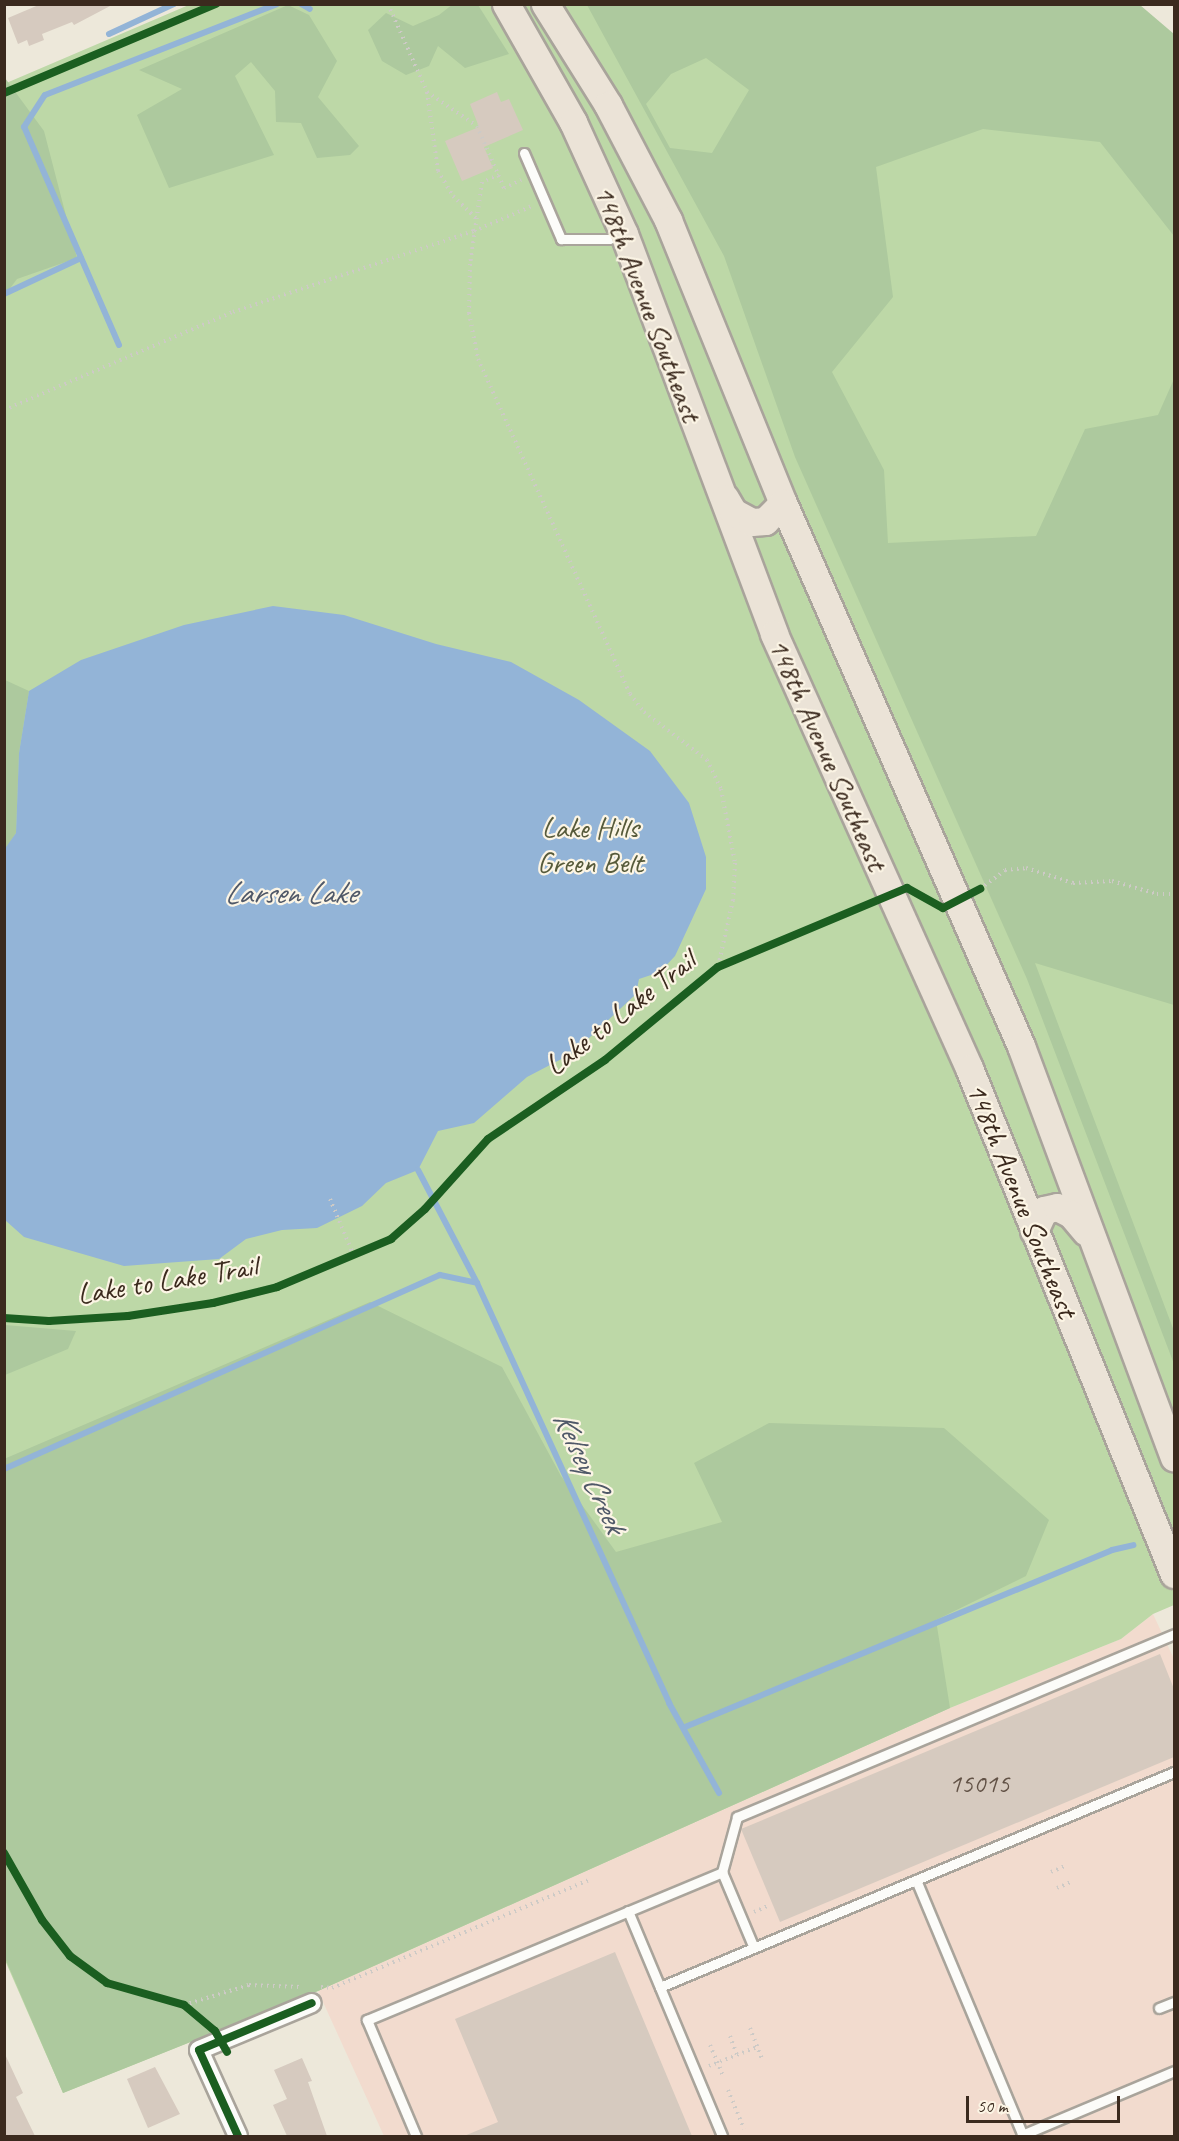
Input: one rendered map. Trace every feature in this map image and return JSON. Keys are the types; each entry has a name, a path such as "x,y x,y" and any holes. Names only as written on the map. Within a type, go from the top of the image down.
{"main road":[{"name":"148th Avenue Southeast","path":"506,4 573,122 624,234 774,634 969,1068 1174,1574"},
{"name":"148th Avenue Southeast","path":"545,4 608,105 668,220 783,503 970,895 1088,1235 1174,1458"},
{"path":"715,480 740,519 765,521 783,503"},
{"path":"1034,1231 1044,1210 1057,1207 1071,1214 1088,1235"}],"street":[{"path":"238,2136 199,2050 312,2003"}],"lane":[{"path":"524,153 561,239 609,239 624,234"},
{"path":"754,1948 722,1872 737,1817 1174,1634"},
{"path":"660,1987 1174,1772"},
{"path":"416,2136 368,2020 722,1872"},
{"path":"916,1880 1023,2135 1174,2071"},
{"path":"628,1911 722,2136"},
{"path":"1159,2008 1174,2002"}],"path":[{"path":"388,4 427,92 438,171 453,196 476,218"},
{"path":"427,92 477,126 504,188 534,175"},
{"path":"499,175 482,182 474,231 469,313 478,359 630,694 644,712 707,760 722,789 735,863 734,900 718,967"},
{"path":"4,410 233,312 474,231 544,200"},
{"path":"970,895 1005,870 1026,868 1073,883 1112,881 1157,894 1174,894"},
{"path":"330,1199 354,1254"},
{"path":"342,1259 363,1250"},
{"path":"1051,1872 1065,1866"},
{"path":"184,2005 249,1986 332,1988 589,1880"},
{"path":"1057,1888 1071,1882"},
{"path":"753,1912 770,1905"},
{"path":"173,2002 184,2005 197,2015"},
{"path":"750,2028 762,2059"},
{"path":"730,2036 737,2055"},
{"path":"710,2045 723,2075"},
{"path":"709,2066 757,2047"},
{"path":"728,2090 744,2129"}],"shaded area":[{"path":"1153,1614 1174,1659 1174,2136 384,2136 318,1991 950,1708 1121,1639"}],"green space":[{"name":"Lake Hills Green Belt","path":"191,4 1122,5 1174,77 1174,1605 1153,1614 1121,1639 950,1708 318,1991 63,2093 4,1958 4,84"},
{"path":"453,4 478,5 509,54 465,68 438,46 429,66 406,75 382,61 368,30 386,13 413,26 439,15"},
{"path":"288,5 309,15 337,61 318,97 359,146 350,155 317,158 301,123 276,122 275,91 251,62 235,76 274,155 169,188 137,115 182,89 139,70"},
{"path":"587,5 1140,5 1174,34 1174,236 1100,142 983,129 876,167 893,297 832,372 884,470 888,543 1036,536 1085,429 1158,415 1174,379 1174,1005 1035,963 1174,1331 1174,1364 1027,979 795,457 724,256","holes":["706,58 749,90 712,153 670,148 646,104 671,74"]},
{"path":"5,78 44,131 77,258 17,279 5,295"},
{"path":"5,680 29,691 19,753 16,833 5,850"},
{"path":"370,1302 502,1367 561,1476 616,1552 722,1522 694,1463 769,1423 944,1428 1049,1520 1026,1576 936,1620 950,1708 318,1991 63,2093 5,1958 4,1459"},
{"path":"5,1325 76,1331 68,1349 5,1375"}],"water":[{"name":"Larsen Lake","path":"273,606 344,615 436,644 511,662 579,700 650,751 689,803 706,857 706,889 675,956 660,972 639,979 636,994 573,1053 527,1077 474,1123 438,1131 418,1170 386,1183 362,1206 317,1228 282,1230 246,1239 219,1259 124,1266 24,1237 5,1220 4,850 16,833 19,753 29,691 81,660 184,625"}],"building":[{"path":"41,4 112,5 74,25 72,22 42,34 44,40 29,46 27,40 18,44 8,18"},
{"path":"497,92 501,102 509,99 523,130 484,147 493,168 462,181 445,141 479,127 470,104"},
{"path":"1160,1654 1174,1689 1174,1757 780,1922 741,1829"},
{"path":"615,1952 692,2136 464,2136 498,2122 455,2019"},
{"path":"4,2052 23,2093 16,2097 35,2136 4,2136"},
{"path":"302,2058 312,2081 308,2082 327,2136 287,2136 273,2105 287,2099 274,2070"},
{"path":"155,2067 180,2114 148,2128 127,2079"}],"waterway":[{"path":"109,34 174,4"},
{"path":"119,345 24,127 45,95 277,4"},
{"path":"301,4 310,9"},
{"path":"4,294 81,258"},
{"name":"Kelsey Creek","path":"418,1170 477,1283 669,1703 719,1793"},
{"path":"4,1469 440,1275 477,1283"},
{"path":"685,1727 1112,1550 1133,1545"}],"cycle path":[{"path":"4,93 216,4"},
{"name":"Lake to Lake Trail","path":"4,1318 49,1321 128,1316 213,1303 277,1287 391,1239 425,1209 488,1139 605,1060 718,967 907,888 943,908 980,889"},
{"path":"4,1853 42,1920 70,1956 107,1983 184,2005 215,2031 227,2052"},
{"path":"238,2136 199,2050 312,2003"}]}
